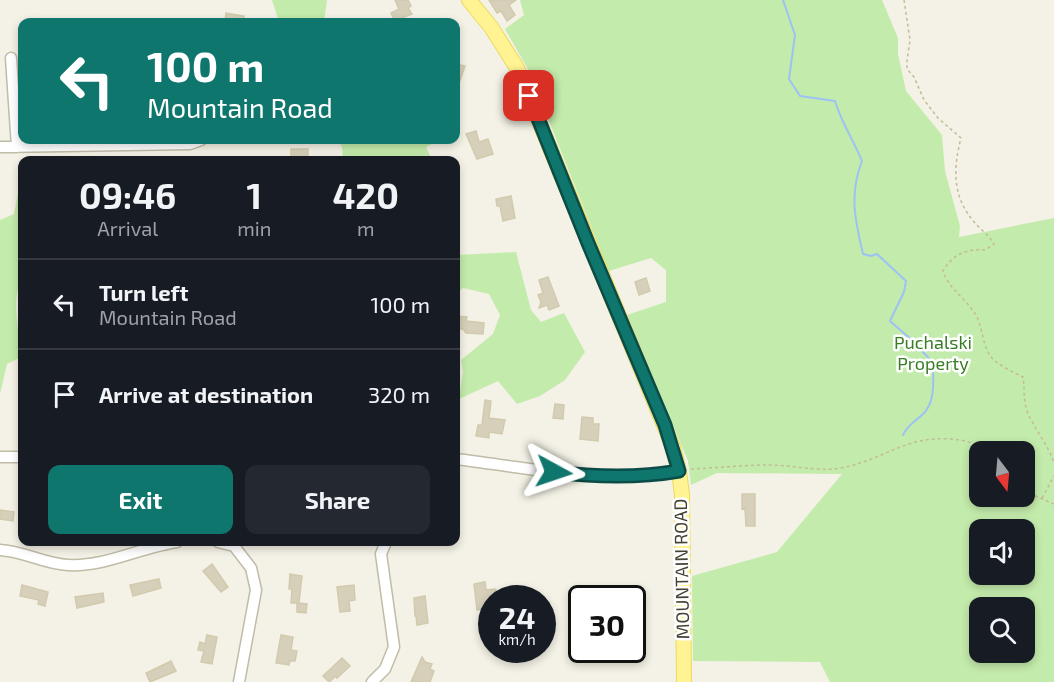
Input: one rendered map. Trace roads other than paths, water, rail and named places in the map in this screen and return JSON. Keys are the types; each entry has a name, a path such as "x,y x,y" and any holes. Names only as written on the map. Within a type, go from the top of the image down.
{"main road":[{"name":"MOUNTAIN ROAD","path":"469,0 491,27 517,68 665,425 679,471 683,511 684,682"}],"street":[{"path":"11,58 17,147"},
{"path":"0,147 190,144"},
{"path":"0,458 18,457"},
{"path":"460,460 568,474 601,476 646,475 679,471"},
{"path":"0,550 66,565 94,565 153,546"},
{"path":"234,546 251,568 256,590 240,682"},
{"path":"372,682 385,669 394,647 381,554 384,546"}],"waterway":[{"path":"783,0 795,35 789,79 800,96 835,101 862,161 854,196 863,254 871,256 877,254 906,281 904,292 890,321 933,363 933,390 930,403 903,435"}],"park label":[{"name":"Puchalski Property","path":"933,353"}]}
